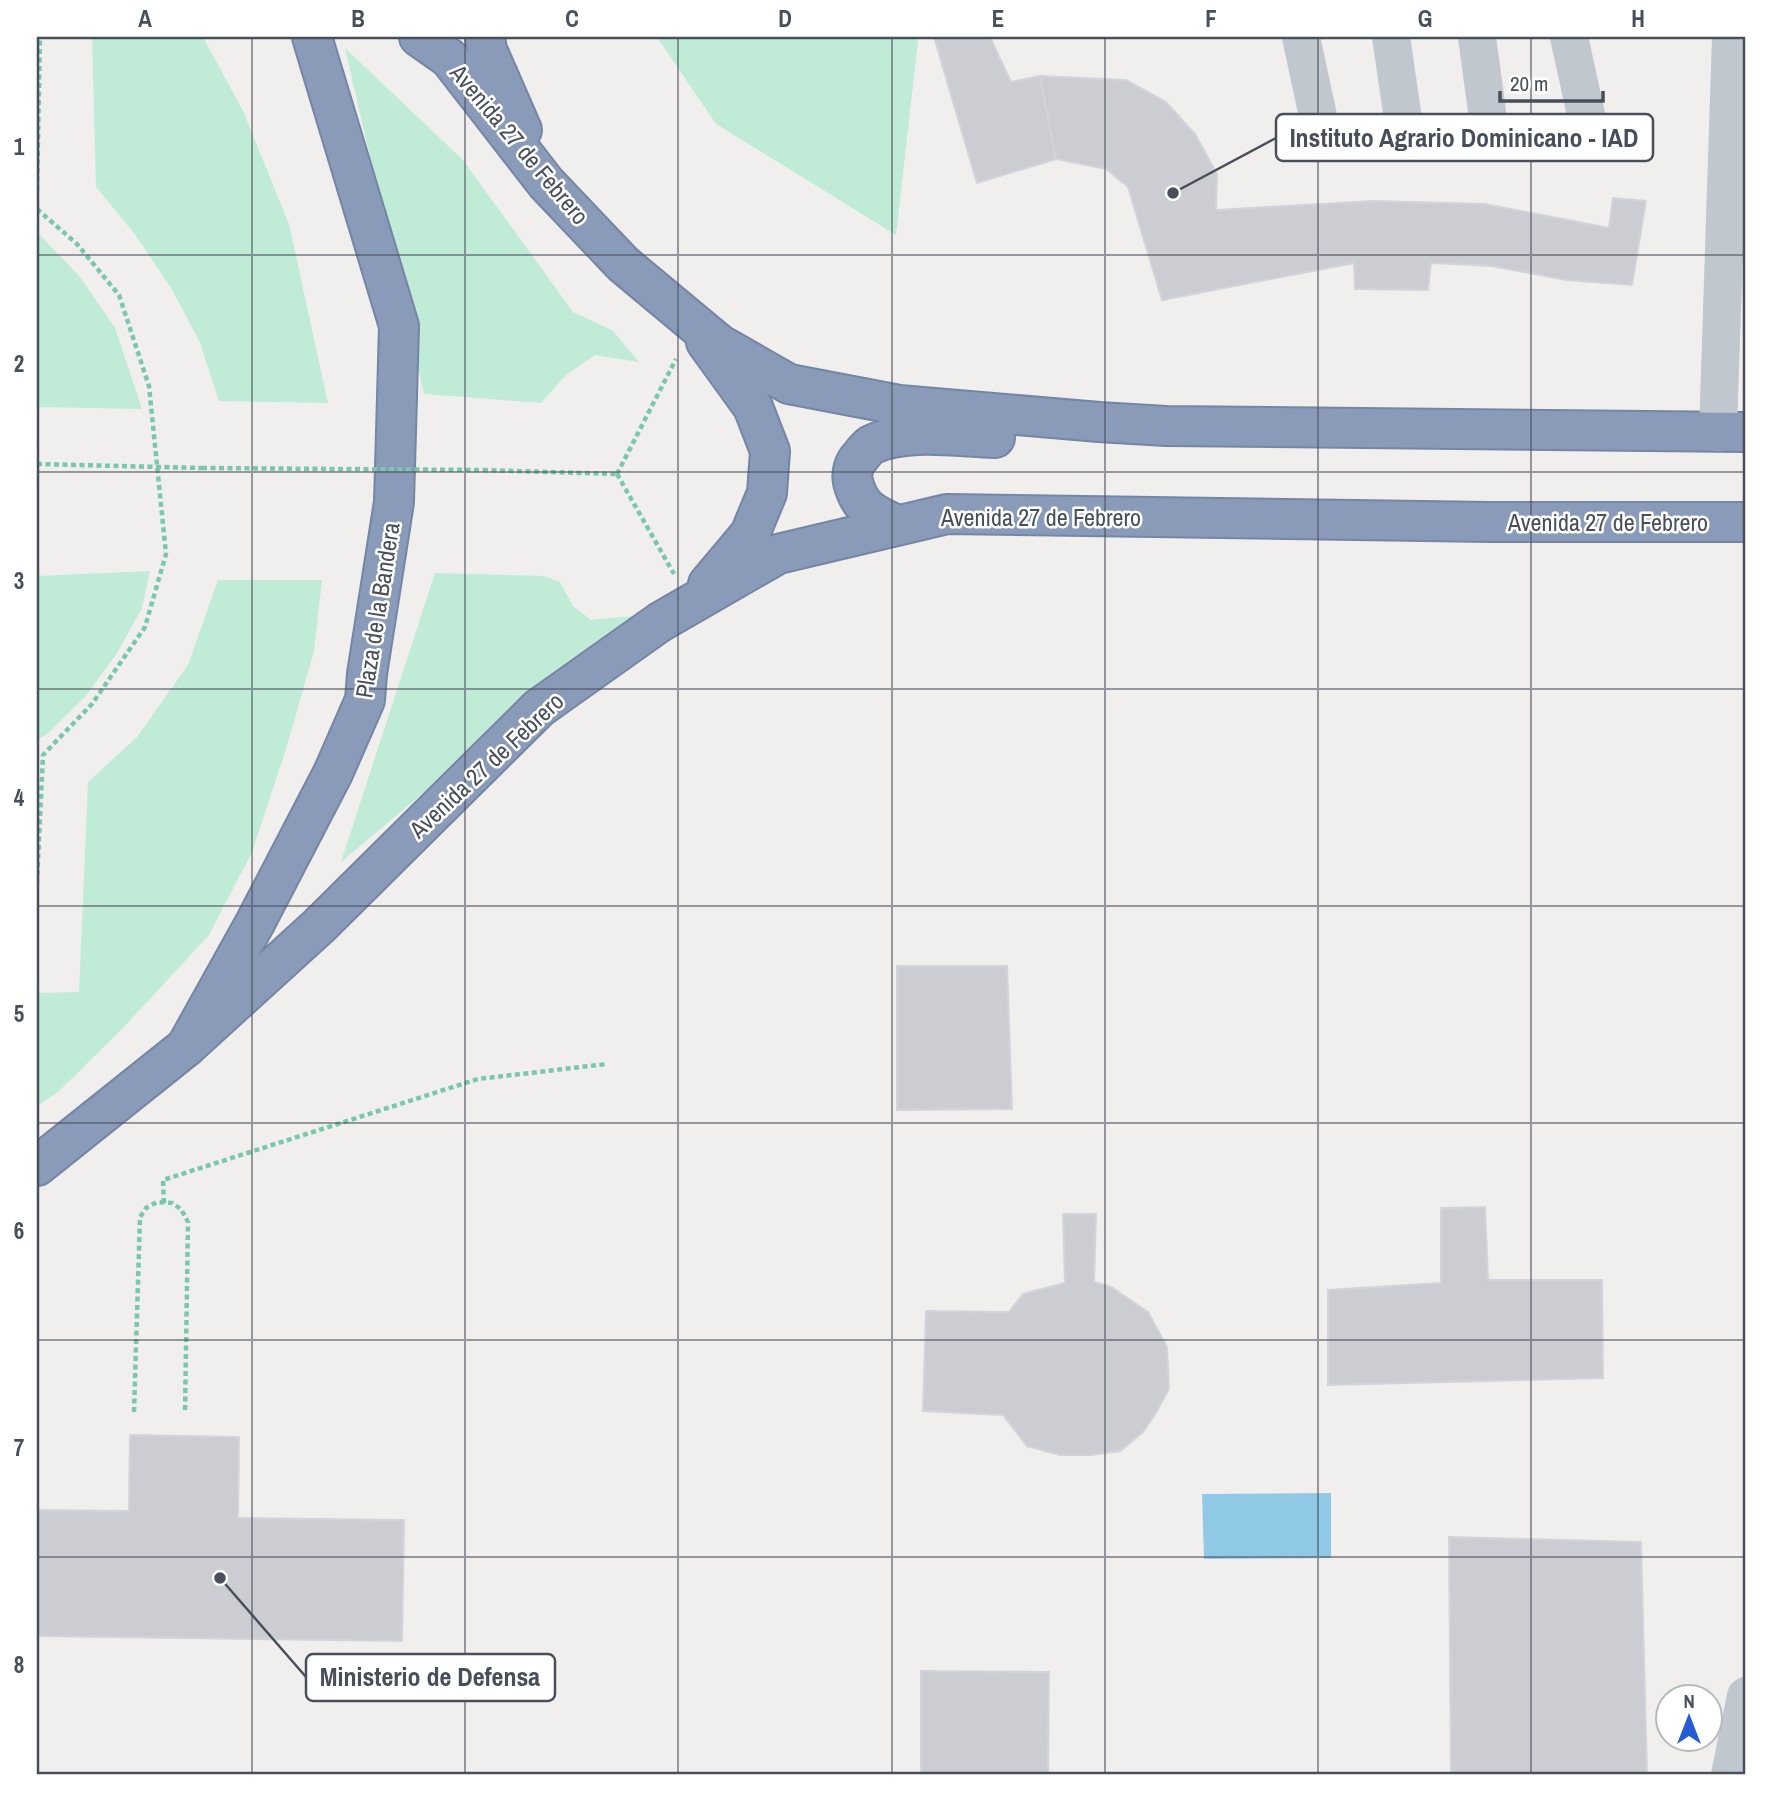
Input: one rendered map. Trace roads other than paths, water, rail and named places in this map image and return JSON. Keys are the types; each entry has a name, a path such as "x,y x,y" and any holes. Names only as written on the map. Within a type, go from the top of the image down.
{"highway":[{"name":"Plaza de la Bandera","path":"37,1166 186,1046 255,923 333,773 365,700 394,502 399,326 313,37"},
{"name":"Avenida 27 de Febrero","path":"419,37 449,58 546,183 623,264 719,344 789,384 900,405 1166,426 1732,432"},
{"path":"485,37 487,50 546,183"},
{"path":"691,604 750,534 767,493 770,451 753,407 694,324"},
{"path":"897,525 872,514 857,495 852,477 856,461 869,446 896,437 926,435 1056,438 1099,422"},
{"name":"Avenida 27 de Febrero","path":"186,1046 319,926 539,708 660,622 778,554 947,514 1490,522 1746,522"}],"street":[{"path":"1301,37 1319,121"},
{"path":"1391,37 1403,119"},
{"path":"1477,37 1488,119"},
{"path":"1569,37 1587,119"},
{"path":"1731,37 1732,432"},
{"path":"1730,1775 1746,1696"}],"water":[{"path":"1331,1493 1331,1558 1204,1559 1202,1494"}],"place":[{"name":"Instituto Agrario Dominicano - IAD","path":"1173,193"},
{"name":"Ministerio de Defensa","path":"220,1578"}]}
